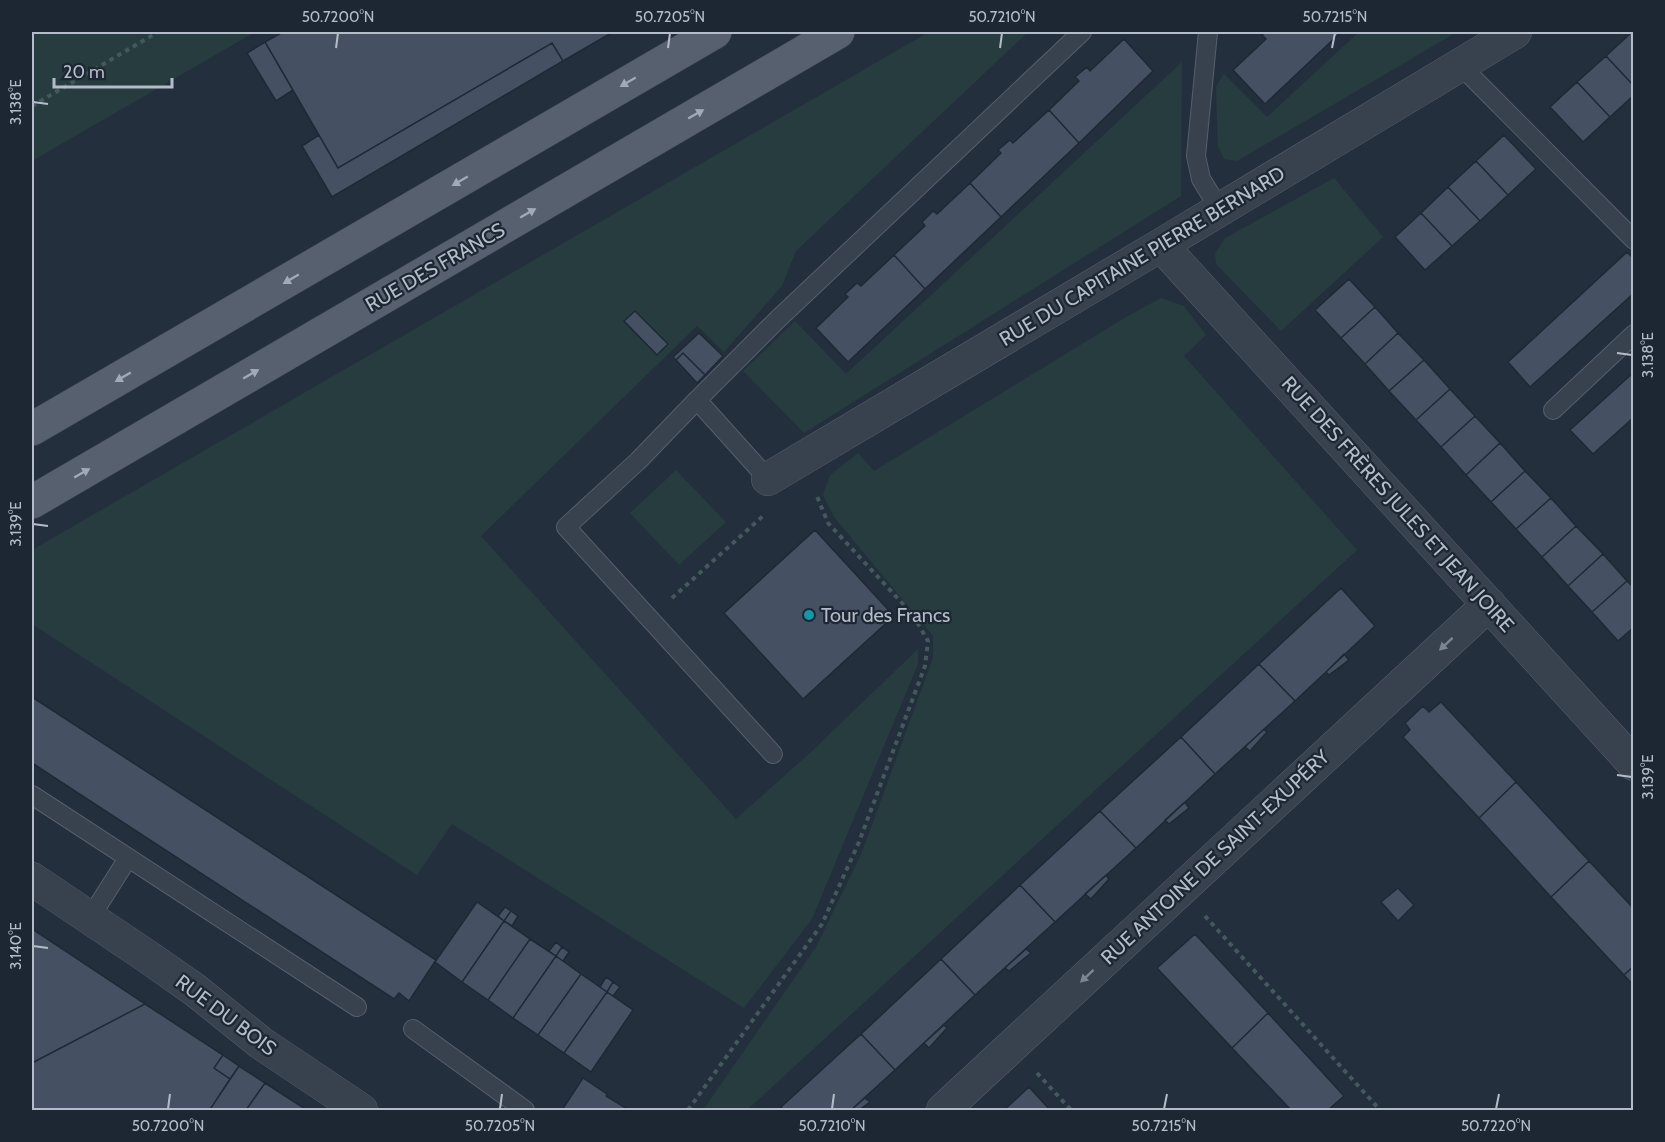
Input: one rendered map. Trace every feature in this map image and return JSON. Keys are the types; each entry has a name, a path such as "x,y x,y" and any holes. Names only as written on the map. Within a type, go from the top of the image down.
{"main road":[{"path":"32,429 715,32"},
{"name":"RUE DES FRANCS","path":"32,502 838,32"}],"street":[{"name":"RUE DU CAPITAINE PIERRE BERNARD","path":"768,479 1515,32"},
{"name":"RUE DES FRÈRES JULES ET JEAN JOIRE","path":"1161,245 1489,604 1627,744"},
{"name":"RUE ANTOINE DE SAINT-EXUPÉRY","path":"943,1110 1489,604"},
{"name":"RUE DU BOIS","path":"32,879 195,990 261,1043 361,1110"}],"lane":[{"path":"773,754 566,527 638,461 777,320 1082,32"},
{"path":"1208,32 1196,156 1201,179 1220,210"},
{"path":"1459,64 1634,240"},
{"path":"1553,410 1634,334"},
{"path":"696,400 768,479"},
{"path":"32,795 357,1007"},
{"path":"90,918 128,858"},
{"path":"413,1029 525,1110"}],"path":[{"path":"32,106 159,32"},
{"path":"688,1110 822,924 859,842 925,666 928,641 916,622 903,604 828,523 816,495 818,470 809,454"},
{"path":"649,618 765,514"},
{"path":"1180,889 1380,1110"},
{"path":"1012,1046 1071,1110"}],"green space":[{"path":"32,32 255,32 32,161"},
{"path":"929,32 1028,32 796,251 782,286 724,352 697,326 481,536 736,819 812,751 918,649 918,664 812,919 744,1008 452,824 417,875 32,624 32,550"},
{"path":"1359,32 1457,32 1237,161 1224,159 1218,146 1216,86 1224,74 1267,117"},
{"path":"1182,62 1181,196 804,433 743,371 795,321 846,374"},
{"path":"1334,178 1383,237 1281,331 1216,264 1215,254 1225,238"},
{"path":"1161,298 1184,306 1206,335 1184,356 1357,550 747,1110 703,1110 816,947 862,852 933,658 933,636 834,517 823,495 830,475 858,453 874,471"},
{"path":"676,470 726,522 679,565 630,513"}],"building":[{"path":"283,32 613,32 563,61 552,43 338,168 265,42"},
{"path":"1266,32 1340,33 1265,104 1233,70 1266,39 1262,35"},
{"path":"1634,32 1634,86 1606,56"},
{"path":"1124,39 1153,71 1079,143 1049,110 1079,81 1075,77 1087,67 1090,71"},
{"path":"265,42 293,90 276,101 247,53"},
{"path":"552,43 563,61 332,197 302,146 319,135 338,168"},
{"path":"1606,56 1634,86 1634,95 1610,117 1577,82"},
{"path":"1577,82 1610,117 1583,142 1550,107"},
{"path":"1049,110 1079,143 1001,217 970,183 1001,153 998,150 1010,140 1013,143"},
{"path":"1504,135 1536,169 1508,195 1476,161"},
{"path":"1476,161 1508,195 1480,221 1448,187"},
{"path":"970,183 1001,217 925,289 894,255 925,226 922,222 933,211 937,214"},
{"path":"1448,187 1480,221 1452,246 1421,213"},
{"path":"1421,213 1452,246 1425,270 1395,237"},
{"path":"1627,252 1634,259 1634,293 1530,387 1508,362"},
{"path":"894,255 925,289 848,362 816,328 848,297 845,294 857,283 861,286"},
{"path":"1349,279 1375,307 1341,338 1315,310"},
{"path":"1375,307 1398,333 1365,364 1341,338"},
{"path":"635,311 668,344 657,355 624,321"},
{"path":"699,333 723,356 705,375 683,353 676,360 673,357"},
{"path":"1398,333 1424,360 1389,391 1365,364"},
{"path":"683,353 705,375 697,383 676,360"},
{"path":"1424,360 1450,389 1416,420 1389,391"},
{"path":"1634,372 1634,417 1593,454 1570,430"},
{"path":"1450,389 1475,416 1441,447 1416,420"},
{"path":"1475,416 1500,443 1466,475 1441,447"},
{"path":"1500,443 1525,471 1491,502 1466,475"},
{"path":"1525,471 1551,498 1516,529 1491,502"},
{"path":"1551,498 1576,526 1542,557 1516,529"},
{"path":"1576,526 1603,554 1568,586 1542,557"},
{"name":"Tour des Francs","path":"815,530 894,616 803,699 724,613"},
{"path":"1603,554 1627,581 1592,612 1568,586"},
{"path":"1627,581 1634,588 1634,627 1618,641 1592,612"},
{"path":"1341,588 1375,626 1295,701 1259,664"},
{"path":"1344,654 1349,660 1329,675 1326,672"},
{"path":"1259,664 1295,701 1215,774 1181,737"},
{"path":"32,697 436,960 409,1001 399,993 394,999 32,763"},
{"path":"1441,702 1516,782 1479,818 1403,737 1410,730 1405,723 1423,706 1429,712"},
{"path":"1264,729 1267,732 1250,751 1245,747"},
{"path":"1181,737 1215,774 1136,848 1100,811"},
{"path":"1516,782 1589,861 1551,897 1479,818"},
{"path":"1185,802 1189,808 1169,824 1165,820"},
{"path":"1100,811 1136,848 1055,922 1020,885"},
{"path":"1589,861 1634,909 1634,966 1624,975 1551,897"},
{"path":"1106,875 1109,879 1091,899 1085,894"},
{"path":"1020,885 1055,922 975,995 941,959"},
{"path":"1398,888 1414,905 1398,921 1381,902"},
{"path":"477,902 504,921 462,982 435,962"},
{"path":"505,907 511,911 504,921 498,916"},
{"path":"511,911 518,916 512,926 504,921"},
{"path":"504,921 530,939 488,1000 462,982"},
{"path":"32,929 145,1004 32,1063"},
{"path":"1195,934 1268,1013 1232,1048 1157,968"},
{"path":"530,939 556,956 513,1018 488,1000"},
{"path":"556,942 562,947 556,956 549,951"},
{"path":"562,947 569,952 563,961 556,956"},
{"path":"1026,949 1031,953 1009,971 1005,968"},
{"path":"556,956 581,974 538,1035 513,1018"},
{"path":"941,959 975,995 895,1070 861,1034"},
{"path":"1634,966 1634,986 1624,975"},
{"path":"581,974 607,992 564,1053 538,1035"},
{"path":"606,977 613,982 607,992 600,987"},
{"path":"613,982 620,987 613,996 607,992"},
{"path":"607,992 633,1010 591,1072 564,1053"},
{"path":"145,1004 223,1055 214,1068 230,1079 211,1108 206,1110 32,1110 32,1063"},
{"path":"1268,1013 1344,1096 1328,1110 1291,1110 1232,1048"},
{"path":"944,1025 947,1028 929,1048 924,1043"},
{"path":"861,1034 895,1070 851,1110 784,1110 781,1107"},
{"path":"223,1055 239,1066 230,1079 214,1068"},
{"path":"239,1066 265,1083 246,1110 206,1110 211,1108"},
{"path":"583,1078 607,1094 606,1096 629,1110 562,1110"},
{"path":"265,1083 307,1110 246,1110"},
{"path":"1029,1087 1050,1110 1004,1110"},
{"path":"865,1098 870,1102 859,1110 851,1110"}],"place":[{"name":"Tour des Francs","path":"809,615"}]}
